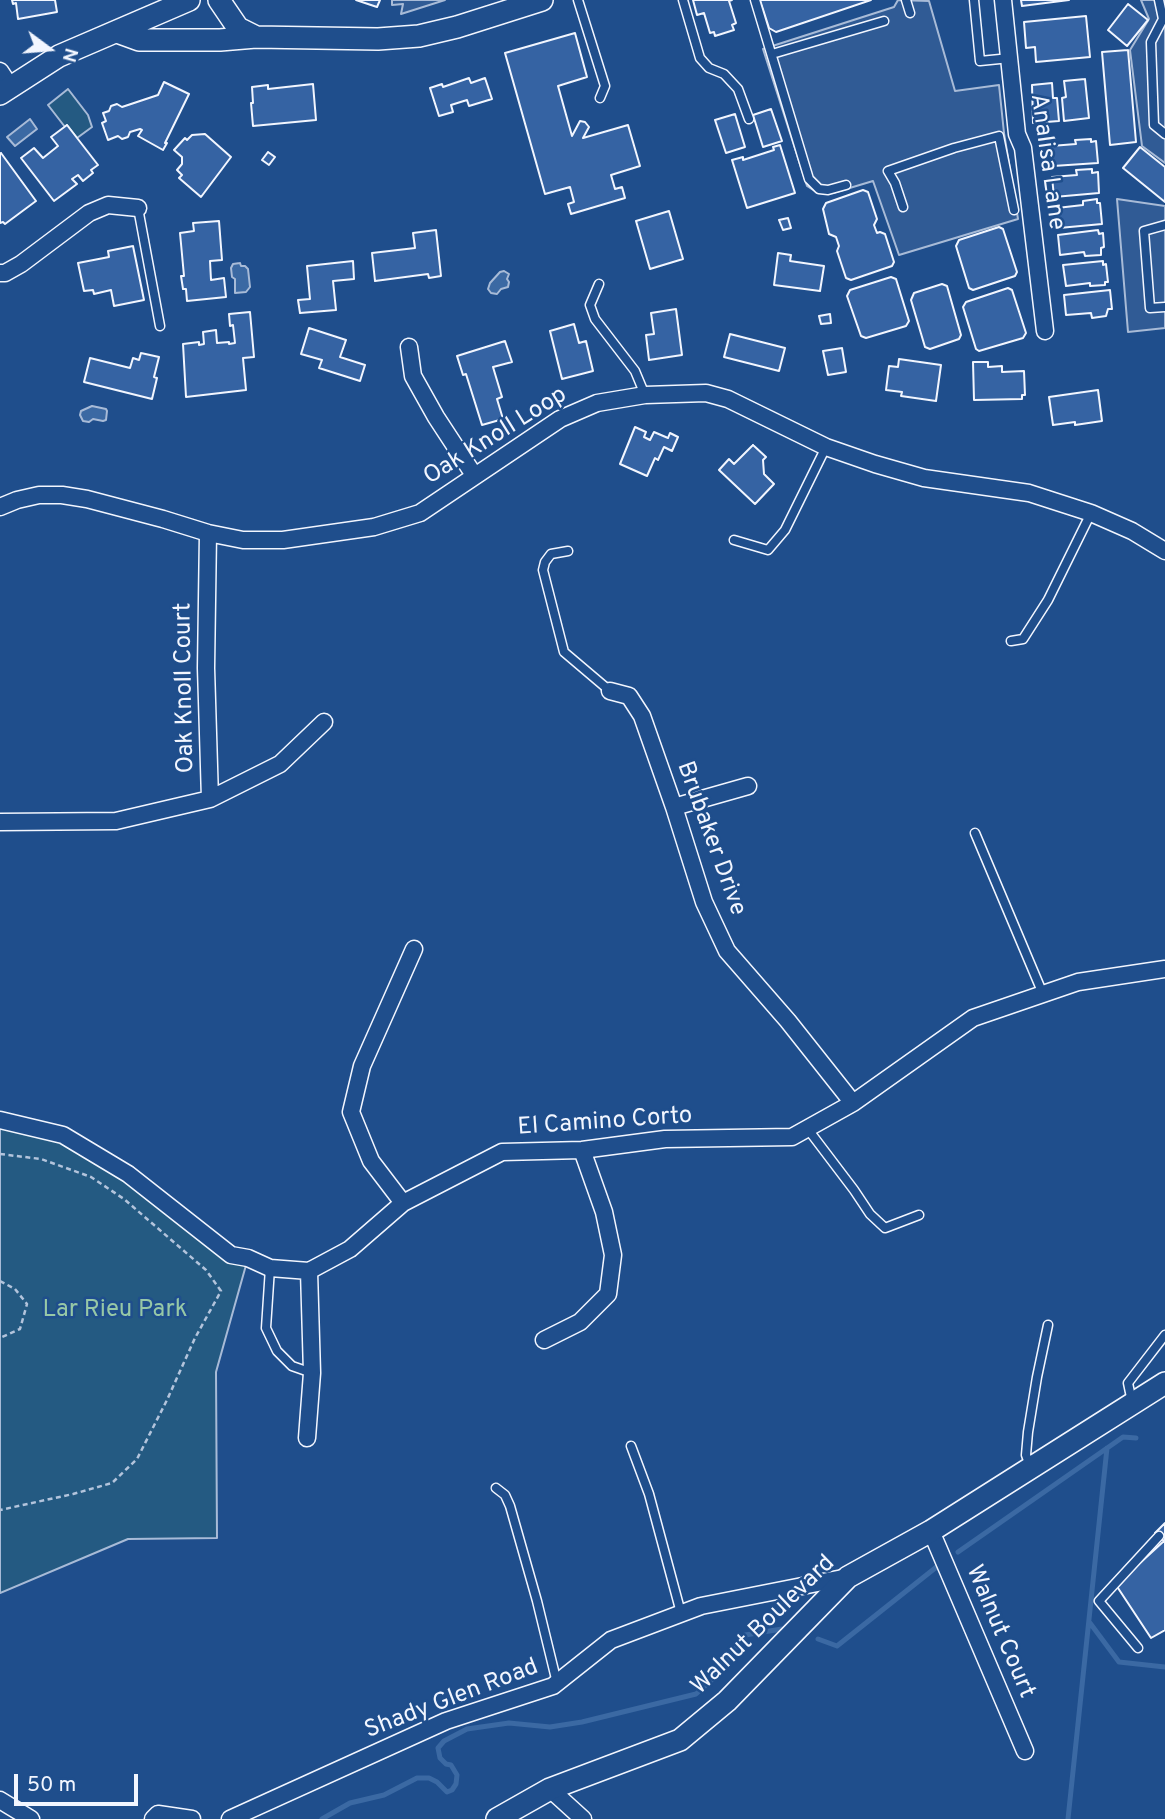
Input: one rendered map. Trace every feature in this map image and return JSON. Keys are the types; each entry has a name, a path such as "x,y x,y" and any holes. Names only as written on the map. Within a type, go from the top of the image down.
{"street":[{"path":"3,84 59,56 189,0"},
{"path":"219,0 238,28 257,37"},
{"path":"117,32 139,40 257,37 378,39 419,36 542,0"},
{"name":"Analisa Lane","path":"1003,0 1017,134 1023,148 1045,331"},
{"path":"0,273 21,264 89,213 108,205 138,208"},
{"path":"409,347 413,376 474,475"},
{"name":"Oak Knoll Loop","path":"0,507 40,495 62,495 87,499 208,533 243,540 283,540 374,527 419,513 560,419 597,403 645,395 706,393 728,399 826,447 875,464 924,478 1029,493 1091,513 1132,531 1165,551"},
{"name":"Oak Knoll Court","path":"0,822 116,821 210,799 206,668 208,533"},
{"name":"Brubaker Drive","path":"610,691 629,696 642,716 704,902 727,951 789,1021 853,1103"},
{"path":"210,799 279,764 324,722"},
{"path":"674,807 748,786"},
{"path":"403,1203 371,1161 351,1112 362,1066 414,949"},
{"name":"El Camino Corto","path":"309,1270 350,1249 403,1203 502,1152 582,1150 665,1139 792,1137 853,1103 973,1018 1078,982 1165,969"},
{"path":"0,1121 63,1135 128,1174 232,1255 248,1258 270,1268 309,1270 312,1373 307,1438"},
{"path":"544,1340 580,1322 608,1294 613,1255 604,1212 582,1150"},
{"name":"Walnut Boulevard","path":"496,1819 550,1789 680,1740 727,1701 848,1577 931,1531 1165,1384"},
{"name":"Walnut Court","path":"931,1531 1025,1751"},
{"name":"Shady Glen Road","path":"230,1819 446,1721 553,1686 611,1640 701,1606 848,1577"},
{"path":"550,1789 583,1819"},
{"path":"0,1800 31,1819"},
{"path":"153,1819 158,1814 192,1819"}],"lane":[{"path":"578,0 605,86 600,98"},
{"path":"683,0 700,58 738,89 748,119"},
{"path":"755,0 809,179 819,189 828,190 846,185"},
{"path":"906,0 910,13"},
{"path":"974,0 980,61 1010,58"},
{"path":"1159,0 1164,20 1151,42 1154,125 1165,134"},
{"path":"772,54 884,21"},
{"path":"903,207 888,171 999,136 1014,210"},
{"path":"138,208 160,326"},
{"path":"1165,225 1144,231 1150,308 1165,307"},
{"path":"599,284 590,305 595,318 635,371 645,395"},
{"path":"734,540 768,550 785,530 826,447"},
{"path":"1011,641 1023,639 1048,600 1091,513"},
{"path":"568,551 551,554 543,570 564,652 610,691"},
{"path":"975,833 1043,994"},
{"path":"807,1128 870,1214 885,1228 919,1215"},
{"path":"270,1268 266,1328 277,1351 292,1366 312,1373"},
{"path":"1031,1468 1026,1455 1028,1432 1048,1325"},
{"path":"1132,1405 1128,1383 1165,1335"},
{"path":"631,1446 649,1494 681,1613"},
{"path":"496,1488 505,1495 510,1506 557,1683"},
{"path":"1138,1648 1099,1601 1159,1536"}],"path":[{"path":"0,1154 41,1159 91,1177 124,1199 186,1252 206,1270 221,1291 195,1338 137,1459 112,1483 0,1510"},
{"path":"0,1281 15,1289 27,1304 20,1329 0,1338"}],"green space":[{"path":"68,89 88,115 92,127 77,138 48,105"},
{"name":"Lar Rieu Park","path":"0,1120 63,1135 248,1258 216,1372 217,1538 128,1539 0,1593"}],"shaded area":[{"path":"392,0 445,0 401,14 403,4 392,5"},
{"path":"898,0 929,1 955,91 999,85 1018,219 899,255 873,181 833,193 818,193 807,186 763,49 894,7"},
{"path":"1141,0 1165,0 1165,163 1142,146 1130,50 1149,19"},
{"path":"30,119 37,129 15,146 7,137"},
{"path":"1117,199 1165,206 1165,328 1128,332"},
{"path":"240,263 248,269 250,287 246,292 235,293 235,279 232,277 231,268 233,264"},
{"path":"504,271 509,274 508,287 497,294 491,293 488,289 490,283"},
{"path":"92,406 106,409 106,420 83,421 81,411"}],"building":[{"path":"12,0 55,0 57,12 18,19 16,3 13,4"},
{"path":"356,0 380,0 377,7"},
{"path":"693,0 732,0 729,1 736,23 732,25 734,30 715,36 714,32 710,33 704,13 697,15"},
{"path":"760,0 871,0 776,32 769,28"},
{"path":"1021,0 1069,0 1022,6"},
{"path":"1128,4 1148,20 1127,46 1108,30"},
{"path":"1086,16 1090,57 1036,62 1035,47 1026,48 1024,22"},
{"path":"575,33 587,77 558,86 572,136 580,121 589,127 583,138 628,125 640,166 611,175 615,189 622,187 625,198 571,214 568,204 574,202 570,187 545,194 505,53"},
{"path":"1128,50 1136,142 1110,145 1102,52"},
{"path":"469,78 471,83 485,78 492,99 469,106 467,100 451,105 453,112 439,116 430,88 442,84 443,87"},
{"path":"1085,79 1089,118 1064,121 1064,81"},
{"path":"164,82 189,94 163,150 138,136 142,130 140,129 130,132 128,137 122,139 118,136 108,140 102,123 106,121 103,113 117,104 122,107 158,95"},
{"path":"1052,83 1053,98 1057,98 1059,121 1033,123 1032,85"},
{"path":"313,84 316,120 253,126 252,87 268,85 268,89"},
{"path":"771,109 782,141 763,147 753,115"},
{"path":"735,114 745,147 726,153 715,120"},
{"path":"67,125 98,165 83,181 78,175 72,179 77,184 54,201 21,158 34,148 43,158 58,146 51,137"},
{"path":"205,134 231,157 201,197 179,178 182,175 177,170 182,164 182,157 174,150 185,138 187,140 192,135"},
{"path":"1091,139 1091,142 1096,141 1098,163 1053,166 1051,146 1076,144 1075,140"},
{"path":"780,145 795,193 747,208 732,160 743,157 743,160 774,150 773,147"},
{"path":"1140,147 1165,167 1165,202 1123,168"},
{"path":"268,152 275,157 269,165 262,160"},
{"path":"1,153 36,201 5,224 0,223"},
{"path":"1092,169 1092,173 1098,172 1099,193 1054,197 1052,177 1077,175 1076,170"},
{"path":"863,190 868,192 877,219 874,225 877,233 885,234 894,262 892,266 851,280 846,278 837,251 839,246 836,237 829,234 823,209 826,203"},
{"path":"1097,199 1097,203 1100,203 1102,224 1059,228 1057,208 1083,205 1083,201"},
{"path":"669,211 683,259 650,269 636,221"},
{"path":"788,218 791,228 783,230 779,220"},
{"path":"219,221 222,260 210,261 211,280 224,278 226,297 187,301 181,276 184,276 180,233 194,231 193,223"},
{"path":"999,227 1003,229 1017,272 1015,276 973,290 969,288 956,246 959,240"},
{"path":"436,230 441,276 429,278 428,274 375,281 372,253 415,248 413,233"},
{"path":"1098,230 1099,234 1103,233 1104,247 1101,248 1101,255 1085,256 1084,252 1060,255 1058,235"},
{"path":"133,246 144,300 114,306 111,290 94,294 93,290 84,291 78,263 109,257 108,251"},
{"path":"778,253 791,255 790,261 824,266 820,291 774,285"},
{"path":"353,261 354,279 333,281 336,310 300,313 298,300 310,299 307,266"},
{"path":"1103,261 1103,265 1106,264 1108,282 1105,282 1105,285 1090,286 1090,283 1066,286 1063,265"},
{"path":"891,277 896,279 909,321 906,326 866,338 861,336 847,296 850,290"},
{"path":"942,284 947,286 961,335 959,339 930,349 925,347 911,300 914,293"},
{"path":"1008,288 1012,290 1026,333 1023,338 979,351 976,349 963,307 966,302"},
{"path":"1110,290 1112,309 1108,309 1106,316 1092,318 1091,313 1066,315 1064,295"},
{"path":"676,309 682,355 649,360 646,335 654,334 651,313"},
{"path":"250,312 254,357 243,358 246,390 186,397 183,344 204,344 203,332 216,330 217,343 235,343 229,314"},
{"path":"830,314 831,323 821,324 819,316"},
{"path":"574,324 579,343 586,341 593,371 562,379 550,331"},
{"path":"309,328 346,340 340,357 365,365 360,381 319,368 322,360 301,354"},
{"path":"730,334 785,348 779,371 724,357"},
{"path":"505,341 512,362 493,367 502,397 497,399 503,419 482,425 466,374 463,375 457,356"},
{"path":"842,348 846,372 828,375 823,351"},
{"path":"141,353 159,357 152,399 84,382 90,358 130,368 133,358 139,360"},
{"path":"899,359 941,365 936,401 901,396 902,392 886,390 889,366 898,367"},
{"path":"973,362 988,362 988,367 1002,366 1002,372 1024,371 1025,395 1022,395 1022,399 974,400"},
{"path":"1098,390 1102,421 1053,425 1049,397"},
{"path":"635,427 646,432 644,437 650,440 654,432 668,438 670,433 678,437 672,451 664,447 658,460 655,458 647,476 620,464"},
{"path":"753,445 766,457 763,460 764,474 774,484 755,504 719,470 729,459 734,464"},
{"path":"1165,1523 1165,1630 1151,1638 1116,1585 1164,1541 1155,1533"}],"waterway":[{"path":"958,1552 1123,1437 1136,1438"},
{"path":"1068,1819 1107,1448"},
{"path":"818,1639 837,1646 939,1565"},
{"path":"1090,1623 1119,1662 1165,1667"},
{"path":"322,1819 350,1803 384,1795 417,1778 429,1778 447,1792 452,1790 457,1775 451,1765 440,1758 438,1748 444,1741 467,1729 509,1723 550,1727 582,1722 696,1694 716,1676 745,1635 782,1629"}]}
